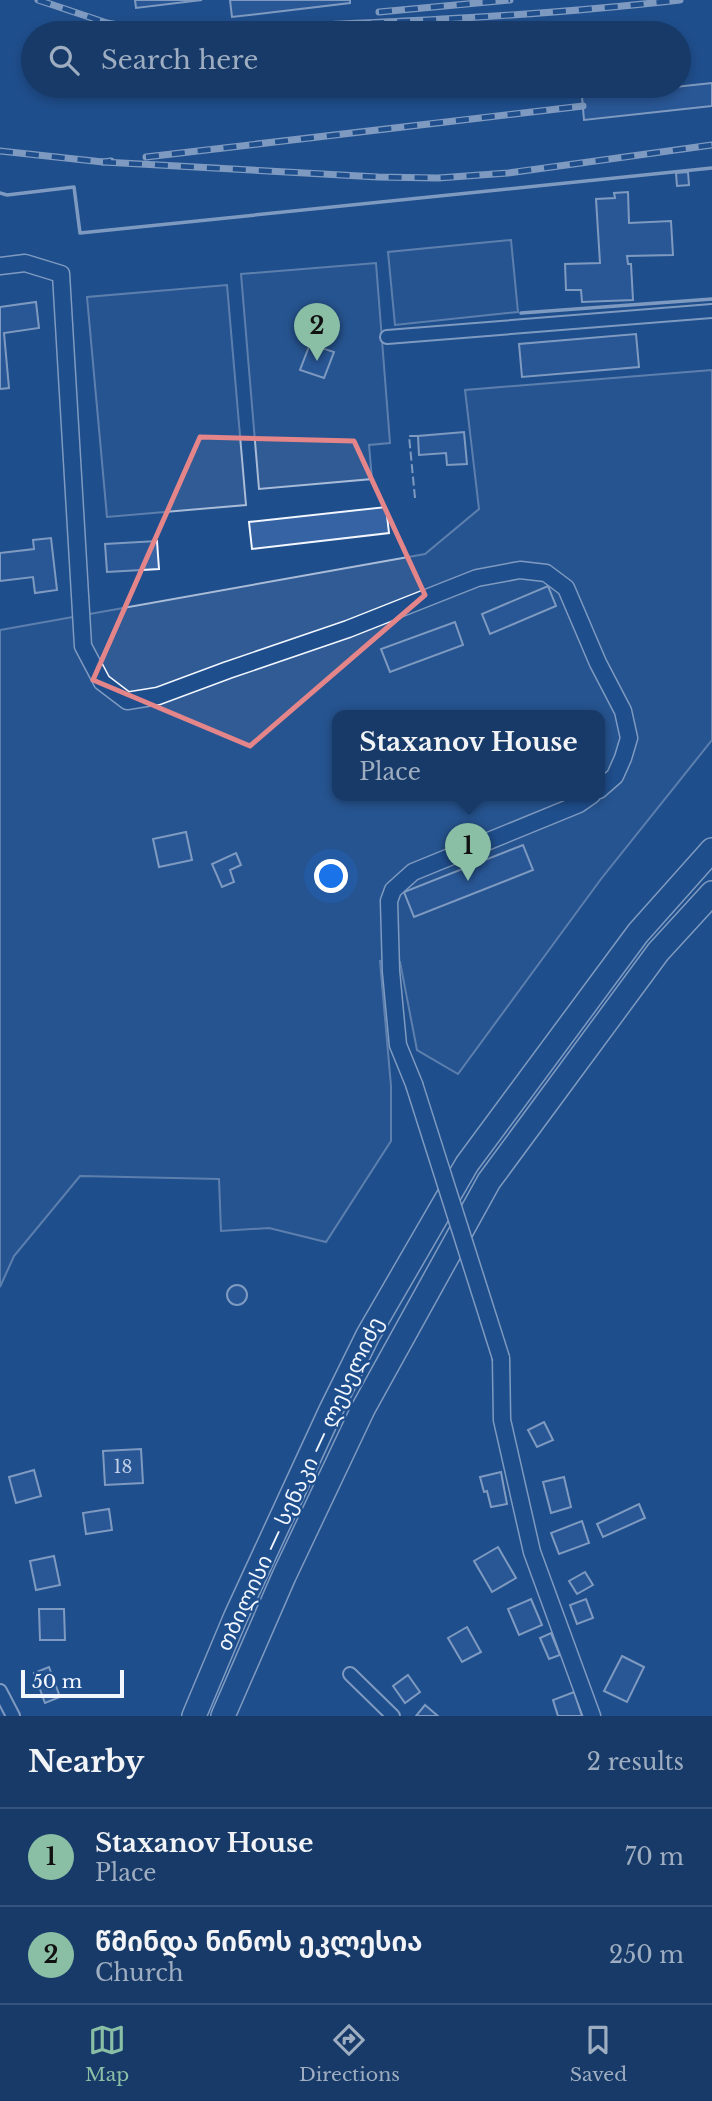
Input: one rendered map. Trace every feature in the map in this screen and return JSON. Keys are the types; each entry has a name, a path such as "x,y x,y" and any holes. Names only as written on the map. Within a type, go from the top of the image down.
{"highway":[{"name":"თბილისი — სენაკი — ლესელიძე","path":"194,1716 236,1616 368,1335 467,1164 638,933 712,850"},
{"name":"თბილისი — სენაკი — ლესელიძე","path":"223,1716 284,1576 363,1409 489,1181 658,952 712,893"}],"street":[{"path":"0,266 24,263 61,274 83,646 102,682 127,701 158,696 348,629 477,578 520,570 546,573 566,588 598,663 623,711 629,738 615,776 605,785"},
{"path":"387,337 712,311"},
{"path":"583,801 414,872 393,890 389,901 398,1045 414,1084 501,1358 502,1420 532,1552 592,1716"},
{"path":"350,1674 393,1716"},
{"path":"0,1691 13,1716"}],"highlighted area":[{"path":"200,437 354,441 425,595 250,746 93,680"}],"shaded area":[{"path":"511,240 518,312 395,325 388,252"},
{"path":"376,263 390,443 369,445 372,479 259,489 241,274"},
{"path":"227,285 246,505 107,517 87,297"},
{"path":"712,370 712,740 601,879 458,1074 417,1050 400,962 380,961 391,1086 391,1141 326,1242 269,1228 221,1231 219,1179 80,1176 14,1256 0,1287 0,630 425,554 479,509 465,390"}],"building":[{"path":"135,0 202,0 136,8"},
{"path":"230,0 350,0 350,3 232,17"},
{"path":"712,83 712,106 584,120 582,98 691,98 691,85"},
{"path":"688,172 689,185 677,186 676,173"},
{"path":"628,192 629,223 671,221 673,255 627,256 628,264 631,264 633,300 582,302 581,290 566,290 565,264 600,263 596,199 615,198 614,193"},
{"path":"36,302 39,328 4,333 9,388 0,389 0,307"},
{"path":"636,334 639,367 522,377 519,344"},
{"path":"310,344 334,352 324,378 300,370"},
{"path":"464,432 467,464 447,465 446,453 419,455 418,436"},
{"path":"386,507 389,533 252,549 249,522"},
{"path":"51,538 57,590 35,593 33,577 0,581 0,553 34,549 33,540"},
{"path":"157,541 159,569 107,572 105,544"},
{"path":"548,586 556,606 490,634 482,614"},
{"path":"455,622 463,645 390,672 381,649"},
{"path":"186,832 192,860 159,867 153,839"},
{"path":"523,845 533,870 414,917 404,892"},
{"path":"236,853 241,865 230,870 234,882 222,887 212,864"},
{"path":"237,1285 244,1288 247,1295 244,1302 237,1305 230,1302 227,1295 230,1288"},
{"path":"544,1422 553,1440 537,1447 528,1430"},
{"path":"141,1449 143,1483 105,1485 103,1451"},
{"path":"34,1470 41,1496 16,1503 9,1477"},
{"path":"501,1472 507,1504 491,1507 480,1477"},
{"path":"564,1477 571,1507 551,1513 543,1482"},
{"path":"639,1504 645,1518 603,1537 597,1524"},
{"path":"109,1509 112,1530 86,1534 83,1513"},
{"path":"582,1521 589,1543 559,1554 551,1533"},
{"path":"498,1547 516,1578 492,1592 474,1561"},
{"path":"54,1556 60,1585 36,1590 30,1561"},
{"path":"585,1572 593,1585 577,1594 569,1581"},
{"path":"531,1599 542,1625 519,1635 508,1609"},
{"path":"586,1599 593,1618 577,1624 570,1605"},
{"path":"39,1609 64,1609 65,1640 40,1640"},
{"path":"467,1627 481,1652 462,1662 448,1638"},
{"path":"551,1633 560,1655 549,1659 540,1638"},
{"path":"622,1656 644,1667 627,1702 604,1691"},
{"path":"49,1667 60,1697 45,1703 34,1673"},
{"path":"408,1675 420,1692 405,1703 393,1686"},
{"path":"574,1692 582,1716 558,1716 553,1700"},
{"path":"425,1705 438,1716 416,1716"}],"railway":[{"path":"38,0 101,21"},
{"path":"379,12 510,0"},
{"path":"409,21 680,0"},
{"path":"146,157 583,106"},
{"path":"103,162 438,178 508,173 712,145"},
{"path":"0,151 111,161"}],"fence":[{"path":"415,498 409,436 418,436"}],"wall":[{"path":"0,193 7,195 74,187 80,233 712,168"},
{"path":"521,313 712,299"}],"place":[{"name":"წმინდა ნინოს ეკლესია","path":"317,361"},
{"name":"Staxanov House","path":"468,881"}]}
